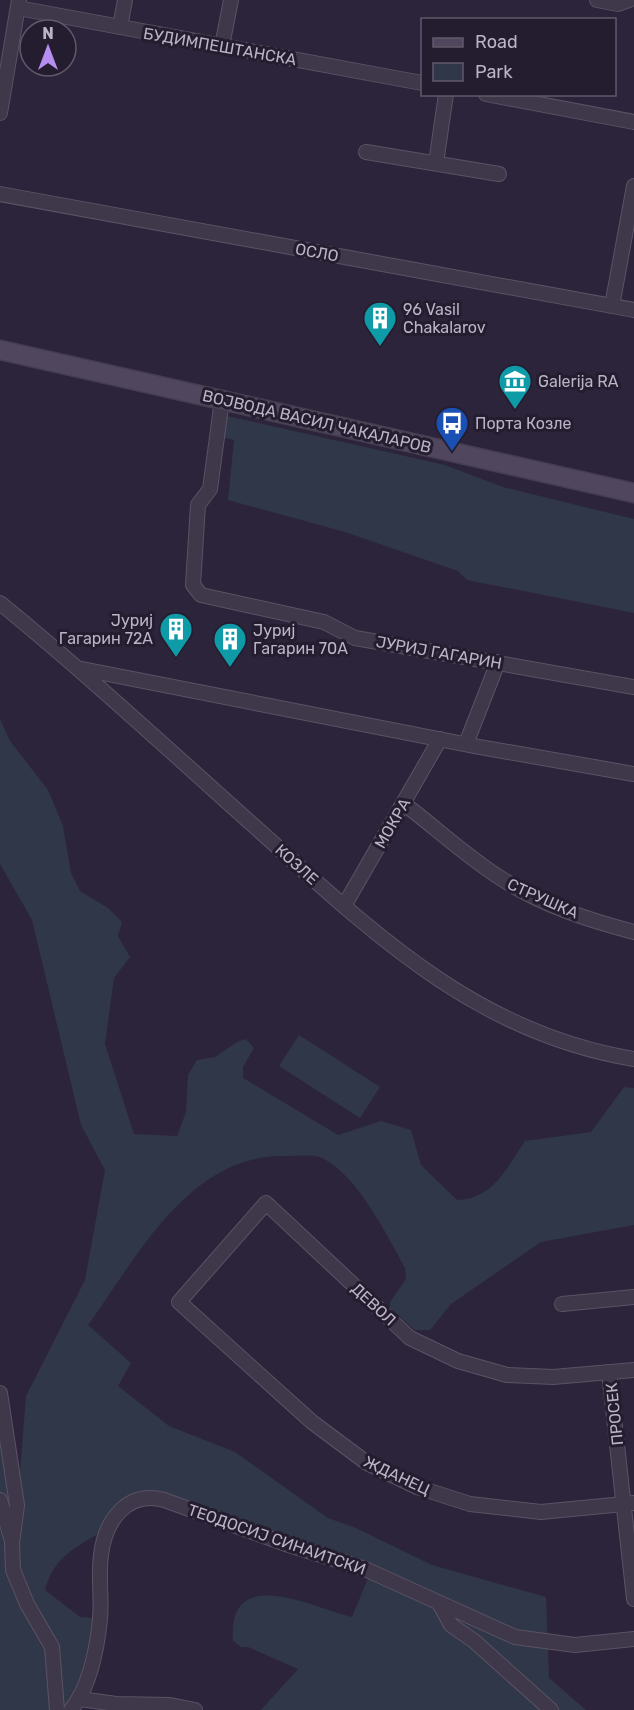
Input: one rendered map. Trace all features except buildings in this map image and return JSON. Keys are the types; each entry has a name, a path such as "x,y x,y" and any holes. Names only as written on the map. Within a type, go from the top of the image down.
{"street":[{"path":"120,27 124,0"},
{"path":"222,46 231,0"},
{"path":"597,0 618,4 630,0"},
{"path":"0,113 19,4"},
{"name":"БУДИМПЕШТАНСКА","path":"19,4 120,27 421,83"},
{"path":"436,163 446,96"},
{"path":"497,96 634,122"},
{"path":"366,152 499,174"},
{"path":"612,306 634,186"},
{"name":"ОСЛО","path":"0,194 634,310"},
{"name":"ВОЈВОДА ВАСИЛ ЧАКАЛАРОВ","path":"0,350 634,493"},
{"name":"ЈУРИЈ ГАГАРИН","path":"222,400 210,489 198,505 193,585 201,595 324,622 348,636 634,687"},
{"name":"КОЗЛЕ","path":"0,603 80,669 344,906 412,963 482,1007 563,1042 634,1059"},
{"path":"466,744 498,662"},
{"path":"80,669 466,744 634,774"},
{"name":"МОКРА","path":"344,906 440,739"},
{"name":"СТРУШКА","path":"404,803 500,878 526,893 552,906 634,932"},
{"name":"ДЕВОЛ","path":"179,1302 266,1203 411,1338 458,1361 507,1375 552,1377 634,1370"},
{"path":"562,1304 634,1297"},
{"name":"ЖДАНЕЦ","path":"179,1302 312,1422 367,1463 417,1487 470,1504 542,1512 629,1504"},
{"name":"ПРОСЕК","path":"609,1372 629,1504 634,1599"},
{"path":"0,1393 15,1484 17,1520 12,1543"},
{"name":"ТЕОДОСИЈ СИНАИТСКИ","path":"71,1710 80,1699 97,1642 101,1554 109,1527 120,1511 140,1498 150,1496 365,1569 515,1637 544,1643 575,1645 634,1639"},
{"path":"0,1500 12,1543 15,1579 52,1647 57,1710"},
{"path":"439,1603 451,1625 474,1641 551,1710"},
{"path":"80,1699 116,1704 170,1705 195,1710"}],"green space":[{"path":"227,416 445,465 503,487 634,519 634,613 467,580 458,571 345,532 228,500 234,440 222,437"},
{"path":"0,719 10,741 48,790 63,826 71,873 80,891 108,908 122,922 118,936 130,957 114,978 105,1044 134,1134 177,1136 186,1112 188,1075 197,1060 215,1057 237,1042 246,1039 254,1048 243,1067 243,1078 338,1135 381,1121 411,1130 421,1165 457,1200 480,1194 489,1188 505,1172 525,1141 591,1132 624,1087 634,1088 634,1225 541,1242 451,1304 430,1330 415,1330 390,1308 390,1302 406,1279 405,1268 370,1208 349,1179 337,1168 316,1156 253,1159 222,1171 195,1190 170,1213 147,1240 88,1325 131,1363 118,1386 169,1426 235,1452 328,1518 356,1528 432,1565 546,1597 549,1678 586,1710 261,1710 298,1669 248,1647 241,1647 233,1641 235,1617 244,1603 258,1596 276,1596 352,1617 371,1571 150,1496 70,1552 55,1567 49,1577 45,1590 80,1617 94,1618 97,1642 71,1710 0,1710 0,1532 7,1522 0,1500 0,1393 16,1482 20,1471 26,1396 85,1280 105,1170 81,1125 32,920 0,864"},
{"path":"299,1035 380,1087 360,1118 279,1066"}],"place":[{"name":"96 Vasil Chakalarov","path":"380,347"},
{"name":"Galerija RA","path":"515,410"},
{"name":"Порта Козле","path":"452,452"},
{"name":"Јуриј Гагарин 72А","path":"176,658"},
{"name":"Јуриј Гагарин 70А","path":"230,668"}]}
